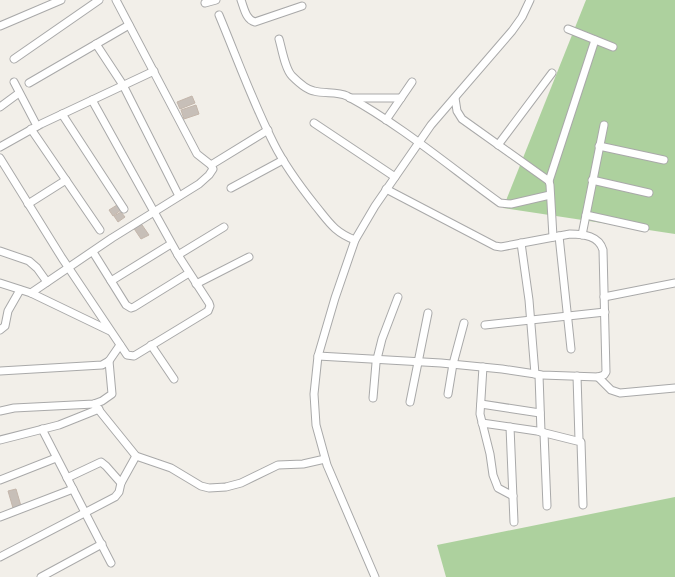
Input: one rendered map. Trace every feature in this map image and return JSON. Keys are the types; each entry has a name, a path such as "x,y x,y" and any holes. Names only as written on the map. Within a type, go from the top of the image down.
{"street":[{"path":"0,26 61,0"},
{"path":"14,59 99,0"},
{"path":"116,0 197,154 211,165"},
{"path":"205,3 216,0"},
{"path":"241,0 248,18 255,22 302,6"},
{"path":"375,577 325,459 316,425 314,394 318,356 335,298 355,240 375,206 431,125 512,31 522,17 530,0"},
{"path":"219,15 268,130 284,160 308,196 331,224 342,235 355,240"},
{"path":"29,83 129,25"},
{"path":"568,29 613,47"},
{"path":"279,39 287,69 291,76 312,91 346,95 419,142 500,203 511,204 550,195"},
{"path":"571,349 548,181 595,40"},
{"path":"96,44 123,86 179,196"},
{"path":"0,147 34,127 154,71"},
{"path":"498,144 552,72"},
{"path":"14,82 34,127 66,180 100,230"},
{"path":"386,120 412,82"},
{"path":"0,107 19,93"},
{"path":"350,98 401,98"},
{"path":"455,98 457,111 462,119 548,181"},
{"path":"0,158 68,268 110,331 126,354 134,356 210,308 209,303 171,244 92,100"},
{"path":"62,114 124,209"},
{"path":"314,123 395,177"},
{"path":"582,235 604,125"},
{"path":"211,165 268,130"},
{"path":"599,146 664,160"},
{"path":"231,188 284,160"},
{"path":"30,293 199,184 209,175 212,169 211,165"},
{"path":"28,204 66,180"},
{"path":"592,180 649,193"},
{"path":"318,356 417,361 537,374 598,377 604,375 606,372 603,250 601,245 594,238 570,234 501,247 488,243 386,189"},
{"path":"586,215 645,228"},
{"path":"178,255 224,227"},
{"path":"521,243 537,374 547,506"},
{"path":"111,281 171,244"},
{"path":"1,249 29,261 37,268 47,282"},
{"path":"92,252 126,306 131,308 134,308 189,273"},
{"path":"196,284 249,258"},
{"path":"0,284 30,293 110,331"},
{"path":"604,297 675,284"},
{"path":"0,330 4,328 8,311 20,290"},
{"path":"372,398 377,359 382,339 398,297"},
{"path":"485,325 605,312"},
{"path":"410,402 417,361 428,313"},
{"path":"448,394 453,364 464,323"},
{"path":"0,371 102,365 109,361 120,345"},
{"path":"151,345 174,379"},
{"path":"0,440 67,422 96,406 112,394 109,361"},
{"path":"483,367 480,414 490,454 493,476 500,490 513,496"},
{"path":"577,376 579,440 582,445 583,505"},
{"path":"598,377 611,390 620,393 675,388"},
{"path":"480,404 540,413"},
{"path":"96,406 136,456 171,468 198,484 209,488 234,486 278,465 310,463 325,459"},
{"path":"0,411 27,407 96,406"},
{"path":"482,423 579,440"},
{"path":"510,427 514,522"},
{"path":"42,429 111,563"},
{"path":"0,557 115,497 136,456"},
{"path":"0,480 56,458"},
{"path":"67,478 101,462 121,483"},
{"path":"0,517 73,489"},
{"path":"41,577 102,544"}],"green space":[{"path":"586,0 675,0 675,234 503,208"},
{"path":"675,497 675,577 446,577 437,545"}],"building":[{"path":"192,96 195,103 180,109 177,102"},
{"path":"196,105 199,114 184,119 181,110"},
{"path":"117,205 121,210 113,216 109,210"},
{"path":"121,212 125,217 118,222 114,216"},
{"path":"140,222 149,235 141,239 133,227"},
{"path":"16,489 21,506 13,508 8,491"}]}
